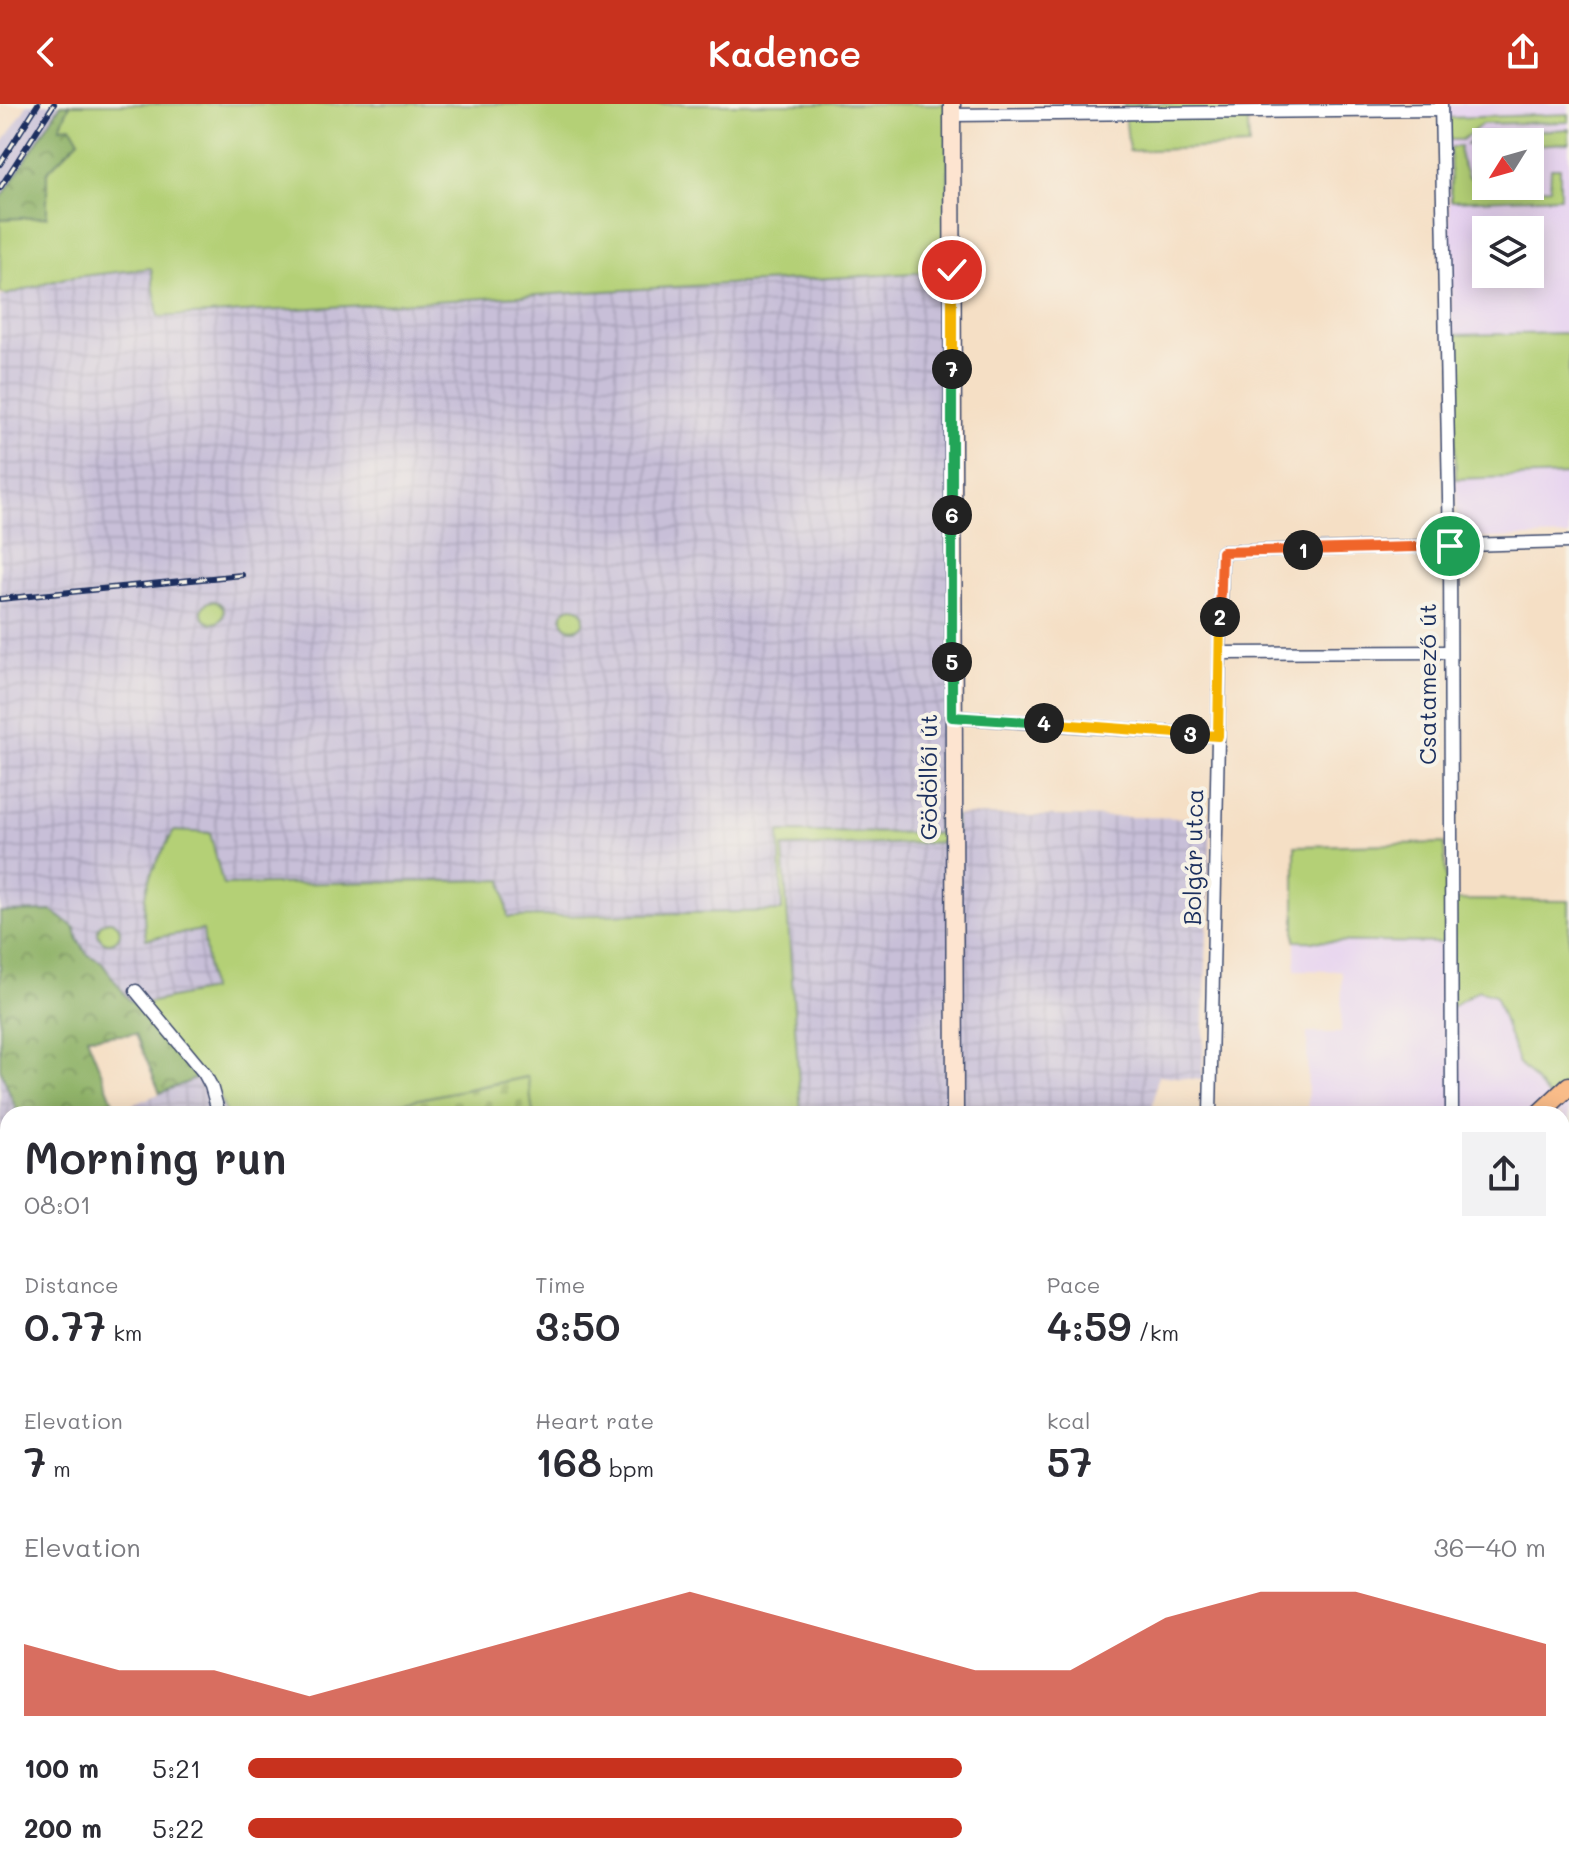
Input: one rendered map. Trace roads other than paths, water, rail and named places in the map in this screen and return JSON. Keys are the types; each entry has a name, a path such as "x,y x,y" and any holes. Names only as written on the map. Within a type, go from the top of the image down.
{"main road":[{"name":"Gödöllői út","path":"952,109 955,1106"},
{"path":"1548,1106 1569,1086"}],"street":[{"path":"952,109 1441,107"},
{"name":"Csatamező út","path":"1441,107 1450,546 1452,1106"},
{"path":"1450,546 1569,542"},
{"name":"Bolgár utca","path":"1210,1106 1222,552 1450,546"},
{"path":"1220,653 1449,652"},
{"path":"952,717 1218,736"},
{"path":"136,991 204,1073 217,1106"}],"railway":[{"path":"0,164 38,104"},
{"path":"0,188 54,104"},
{"path":"0,599 242,575"}]}
